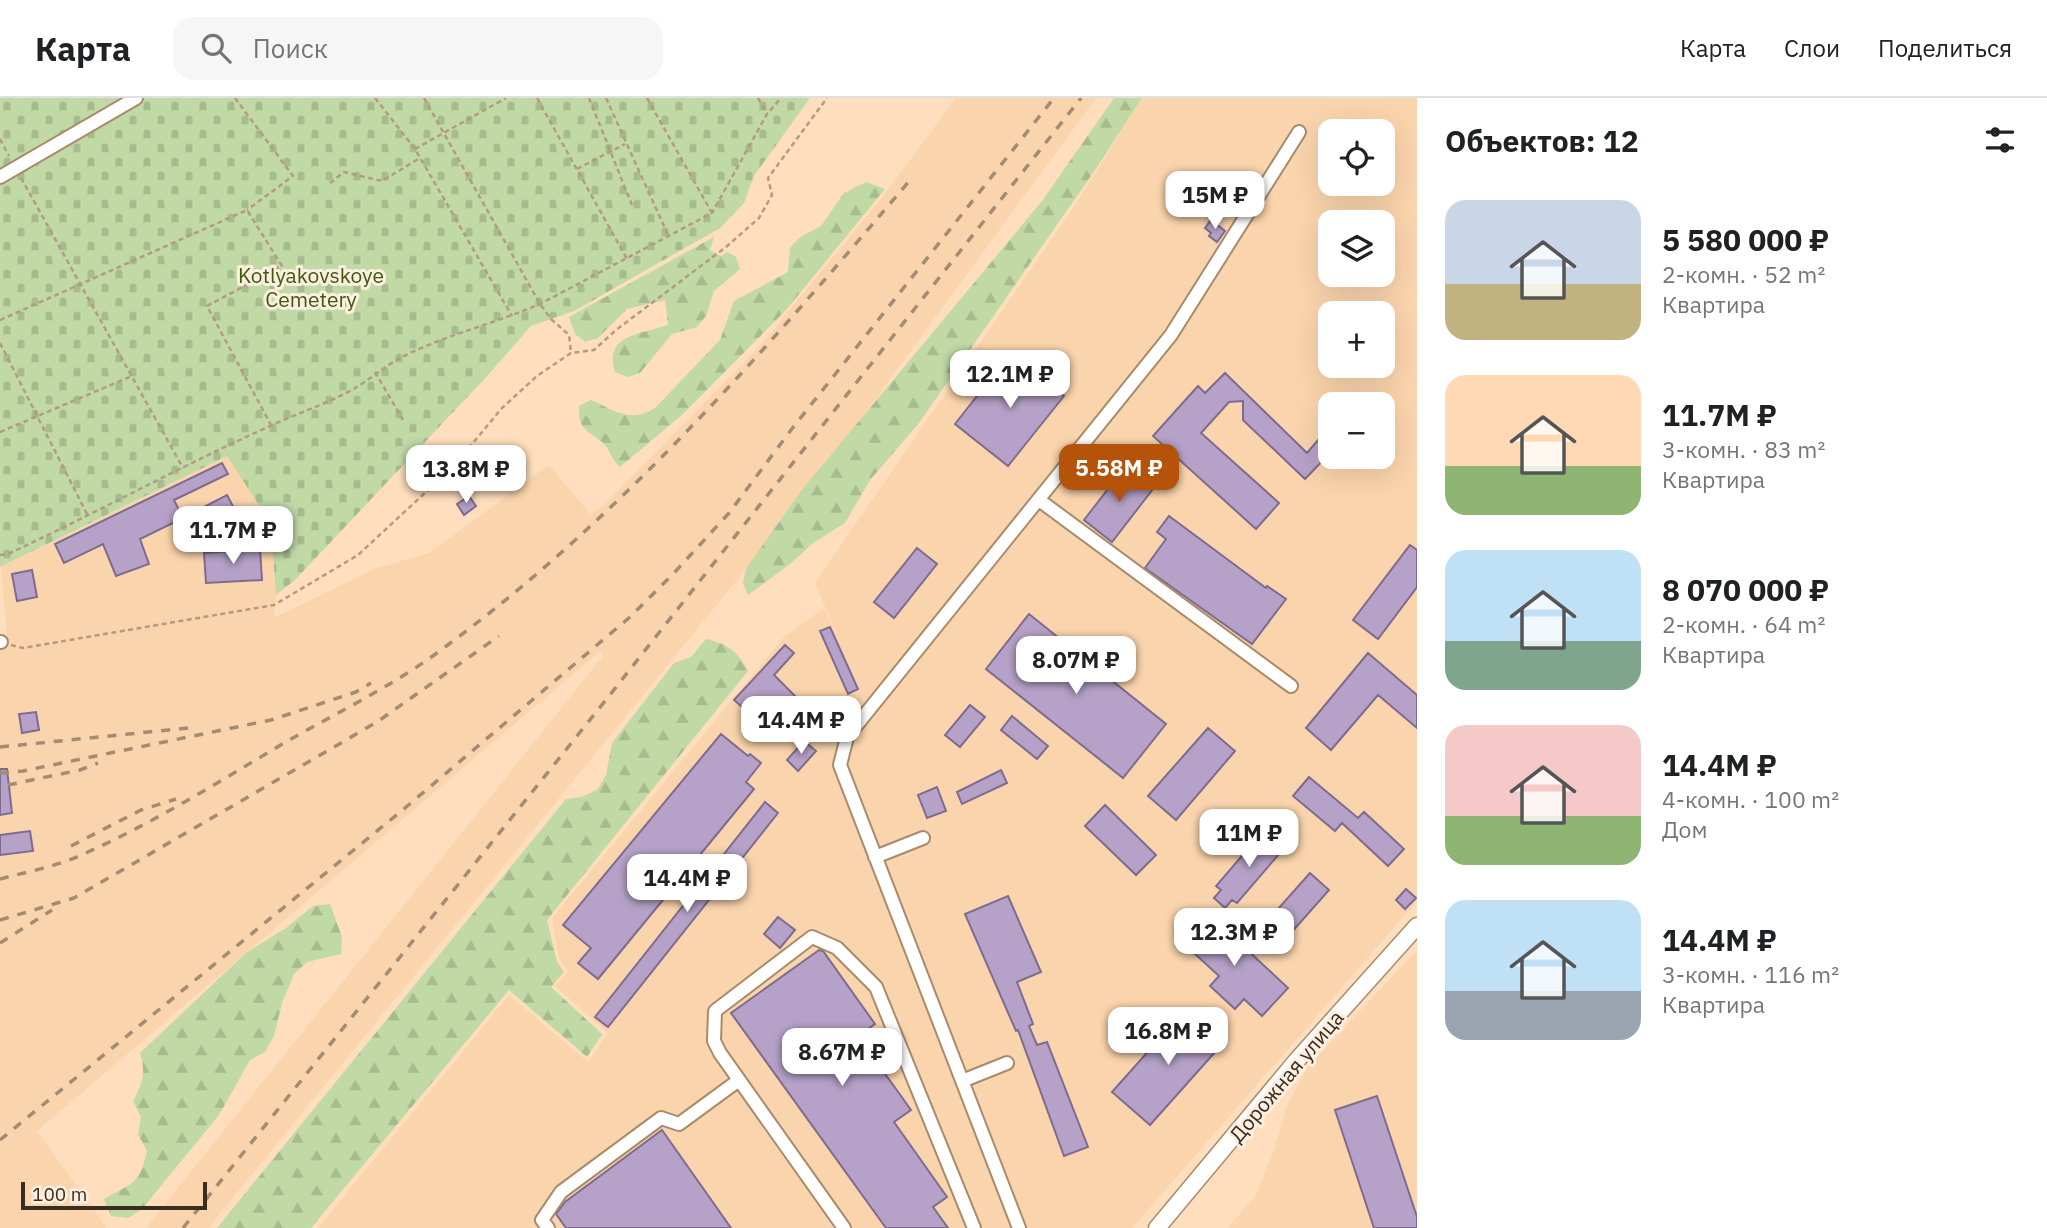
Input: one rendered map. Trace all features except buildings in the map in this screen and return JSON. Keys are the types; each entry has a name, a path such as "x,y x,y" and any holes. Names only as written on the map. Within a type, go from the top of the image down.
{"main road":[{"name":"Дорожная улица","path":"1157,1228 1298,1059 1417,926"}],"street":[{"path":"0,177 136,98"},
{"path":"1019,1228 840,765 848,737 1171,335 1298,132"},
{"path":"1039,500 1291,686"},
{"path":"876,857 923,838"},
{"path":"844,1228 714,1041 715,1011 812,937 837,948 876,987 974,1228"},
{"path":"962,1081 1007,1063"},
{"path":"548,1228 542,1220 561,1192 661,1118 679,1124 739,1080"}],"path":[{"path":"0,320 247,210 293,176 235,98"},
{"path":"375,98 415,149 512,316"},
{"path":"424,98 540,304 551,319 569,335 571,353"},
{"path":"415,149 506,98"},
{"path":"537,98 627,259"},
{"path":"589,98 632,205"},
{"path":"606,98 669,237"},
{"path":"647,98 712,213"},
{"path":"758,98 767,114"},
{"path":"0,555 8,554 88,516 271,425 351,391 375,372 435,342 540,304 712,213 767,114 781,98"},
{"path":"0,642 23,648 274,605 358,555 453,467 502,408 537,376 571,353 594,350 759,218 772,195 768,178 827,98"},
{"path":"0,139 183,468"},
{"path":"577,169 625,144"},
{"path":"331,183 344,172 382,181 420,158"},
{"path":"247,210 282,266 207,306 271,425"},
{"path":"0,343 88,516"},
{"path":"375,372 403,420"},
{"path":"0,432 132,376"}],"shaded area":[{"path":"956,98 1096,98 795,509 208,1228 146,1228 603,656 600,651 37,1131 107,1228 0,1228 0,649 8,648 1,567 227,456 271,524 276,595 274,618 374,569 429,553 549,465 591,515 607,502 761,345 888,190"},
{"path":"1142,98 1417,98 1417,901 1132,1228 318,1228 509,995 588,1062 608,1033 555,986 568,972 559,959 552,918 785,636 824,608 842,646 815,583 1077,202"},
{"path":"1417,950 1417,1228 1227,1228 1255,1197 1273,1153 1287,1106 1307,1068"}],"green space":[{"name":"Kotlyakovskoye Cemetery","path":"0,98 810,98 754,176 744,203 720,228 574,311 531,326 295,580 276,595 271,524 227,456 0,567"},
{"path":"1114,98 1142,98 919,423 870,480 845,523 813,543 748,595 743,583 746,569 801,491 1042,201"},
{"path":"866,182 885,189 786,310 684,413 620,467 605,445 583,426 579,406 591,400 630,415 646,413 655,408 720,340 734,301 788,272 790,248 799,238 821,226 844,193"},
{"path":"714,237 710,250 721,256 727,252 736,257 740,269 714,291 706,316 697,327 672,334 640,373 628,377 615,372 614,350 627,338 668,325 665,300 627,309 598,338 585,342 575,334 569,317"},
{"path":"706,639 732,649 748,671 547,920 557,962 564,972 551,987 602,1034 587,1057 509,990 311,1228 217,1228 566,799 582,797 598,789 606,775 612,743 674,663 691,657"},
{"path":"330,904 342,937 341,954 307,962 294,974 282,1003 274,1036 265,1052 250,1060 219,1115 142,1209 128,1218 111,1216 104,1199 128,1186 138,1177 147,1151 138,1134 141,1117 133,1101 142,1078 140,1053 246,953 286,928 313,906"}],"railway":[{"path":"0,1140 405,808 630,617 729,513 791,430 1054,98"},
{"path":"183,1228 609,696 1081,98"},
{"path":"0,879 69,860 132,831 386,686 445,647 573,542 692,426 803,304 911,179"},
{"path":"0,920 74,898 377,722 499,636"},
{"path":"0,773 23,771 271,720 356,692 371,683"},
{"path":"0,747 188,728"},
{"path":"8,785 80,770 98,763"},
{"path":"71,846 141,810 176,799"},
{"path":"0,943 52,910"}]}
